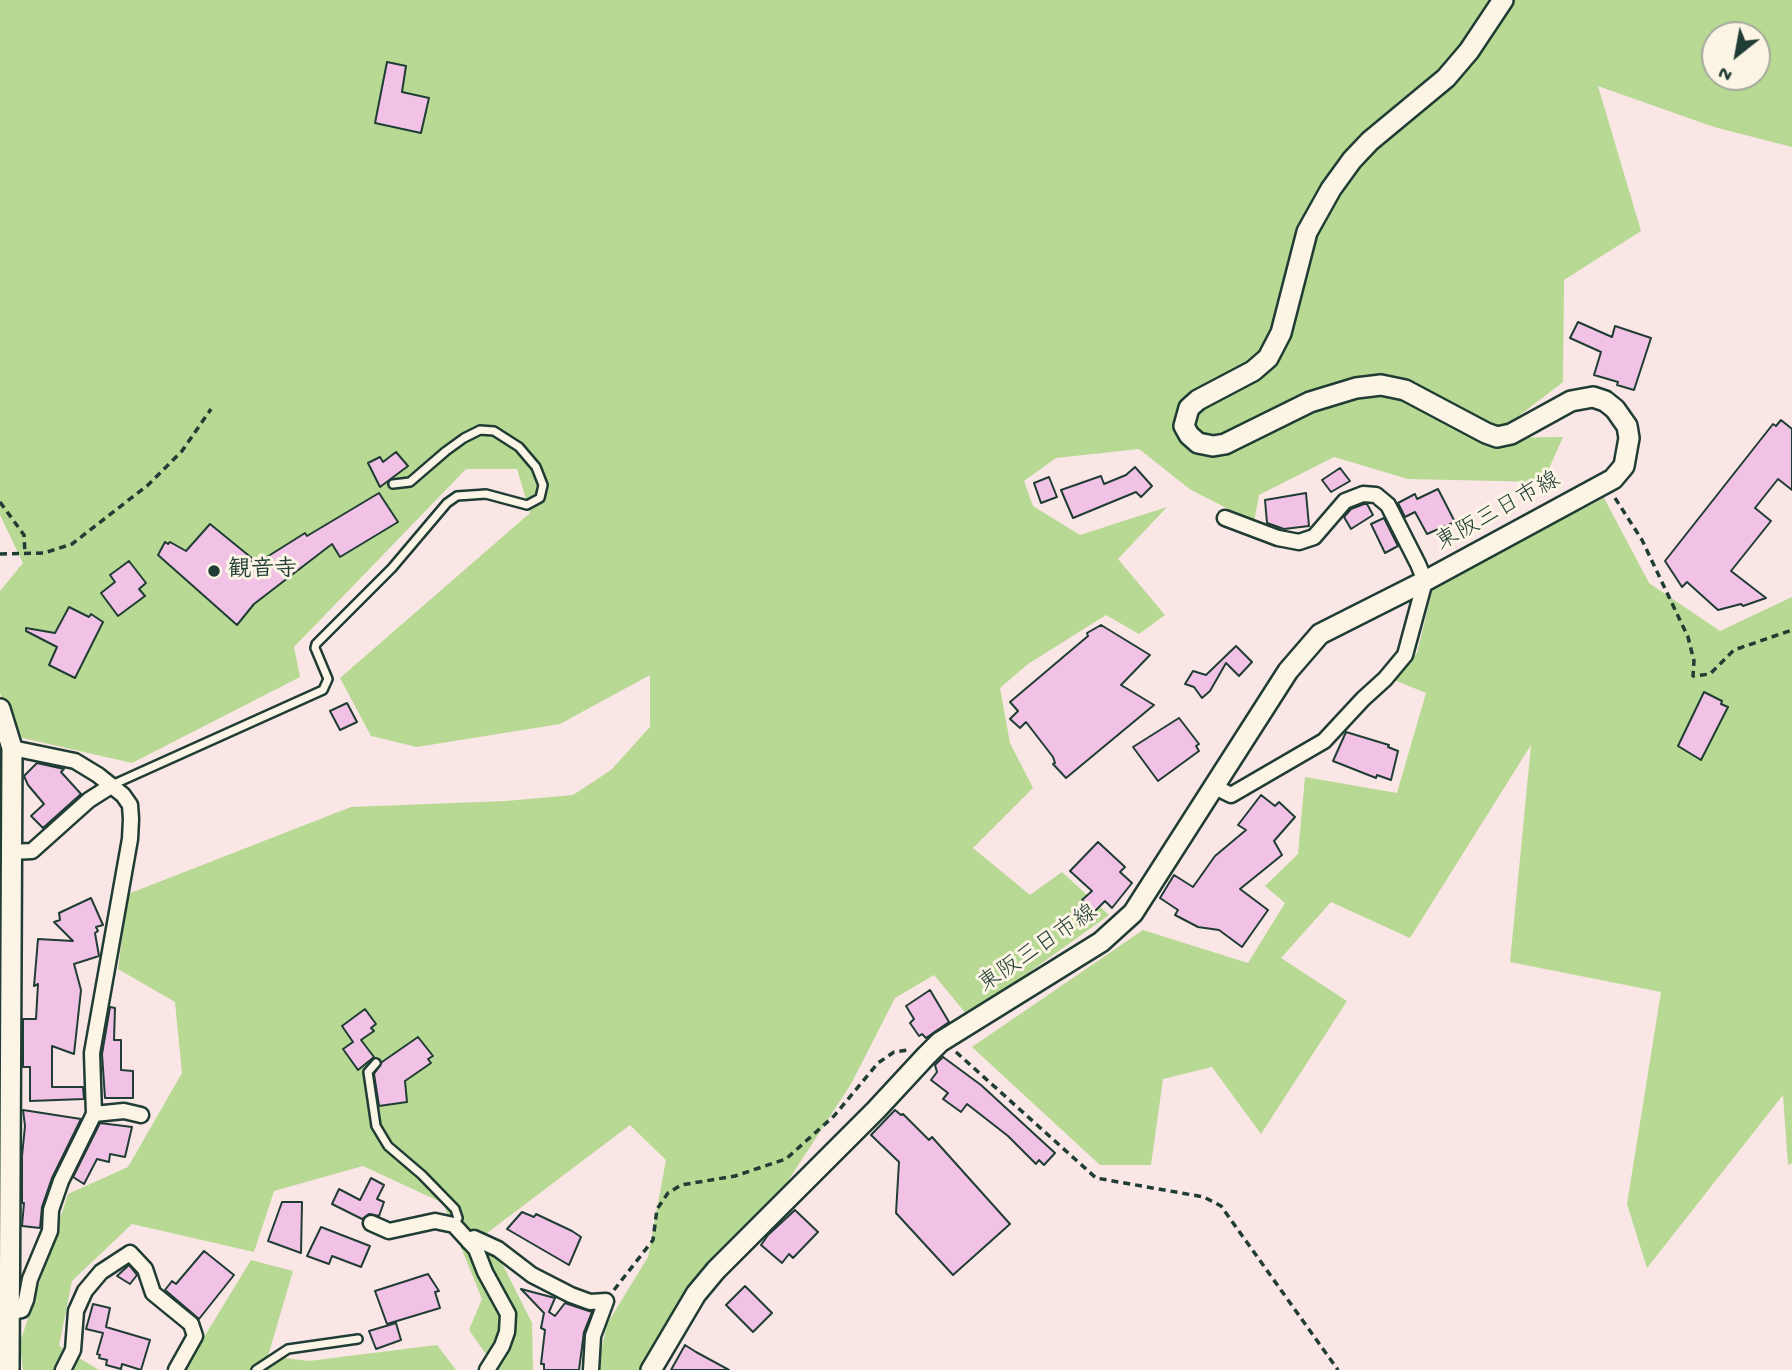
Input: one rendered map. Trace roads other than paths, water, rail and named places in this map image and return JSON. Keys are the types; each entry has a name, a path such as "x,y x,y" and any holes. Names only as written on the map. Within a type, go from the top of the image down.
{"main road":[{"name":"東阪三日市線","path":"651,1370 696,1294 716,1270 877,1110 933,1049 1101,942 1133,913 1288,671 1320,634 1614,479 1624,466 1628,451 1627,426 1615,409 1605,401 1593,397 1571,401 1511,434 1497,436 1486,433 1405,390 1381,385 1356,388 1310,401 1225,444 1213,446 1198,443 1184,426 1189,408 1198,400 1253,371 1268,358 1281,334 1307,232 1331,188 1370,141 1446,78 1469,51 1503,0"},
{"path":"0,709 12,748 6,824 11,852 5,987 9,1370"}],"street":[{"path":"1215,788 1231,795 1324,741 1405,655 1425,581 1388,505 1376,495 1363,494 1345,501 1314,537 1298,542 1278,538 1225,519"},
{"path":"9,1313 22,1310 30,1279 50,1231 51,1210 61,1181 94,1114 92,1053 130,839 131,819 130,805 123,795 75,761 12,748"},
{"path":"11,852 32,851 89,800 111,786"},
{"path":"94,1114 124,1111 141,1115"},
{"path":"370,1223 389,1231 435,1221 454,1225 476,1249 485,1272 509,1314 502,1346 487,1370"},
{"path":"469,1242 474,1238 498,1249 532,1275 571,1295 590,1301 606,1301 593,1336 591,1370"},
{"path":"63,1370 73,1350 76,1311 85,1292 101,1272 130,1253 145,1269 153,1293 191,1324 195,1336 176,1370"}],"lane":[{"path":"111,786 323,690 328,679 315,648 316,644 393,568 447,503 457,496 486,494 527,505 540,498 543,485 536,467 519,447 494,431 480,430 446,451 410,482 393,484"},
{"path":"376,1063 368,1072 376,1126 388,1146 422,1175 455,1209 458,1218 454,1225"},
{"path":"256,1370 288,1349 358,1339"}],"place":[{"name":"観音寺","path":"214,571"}]}
